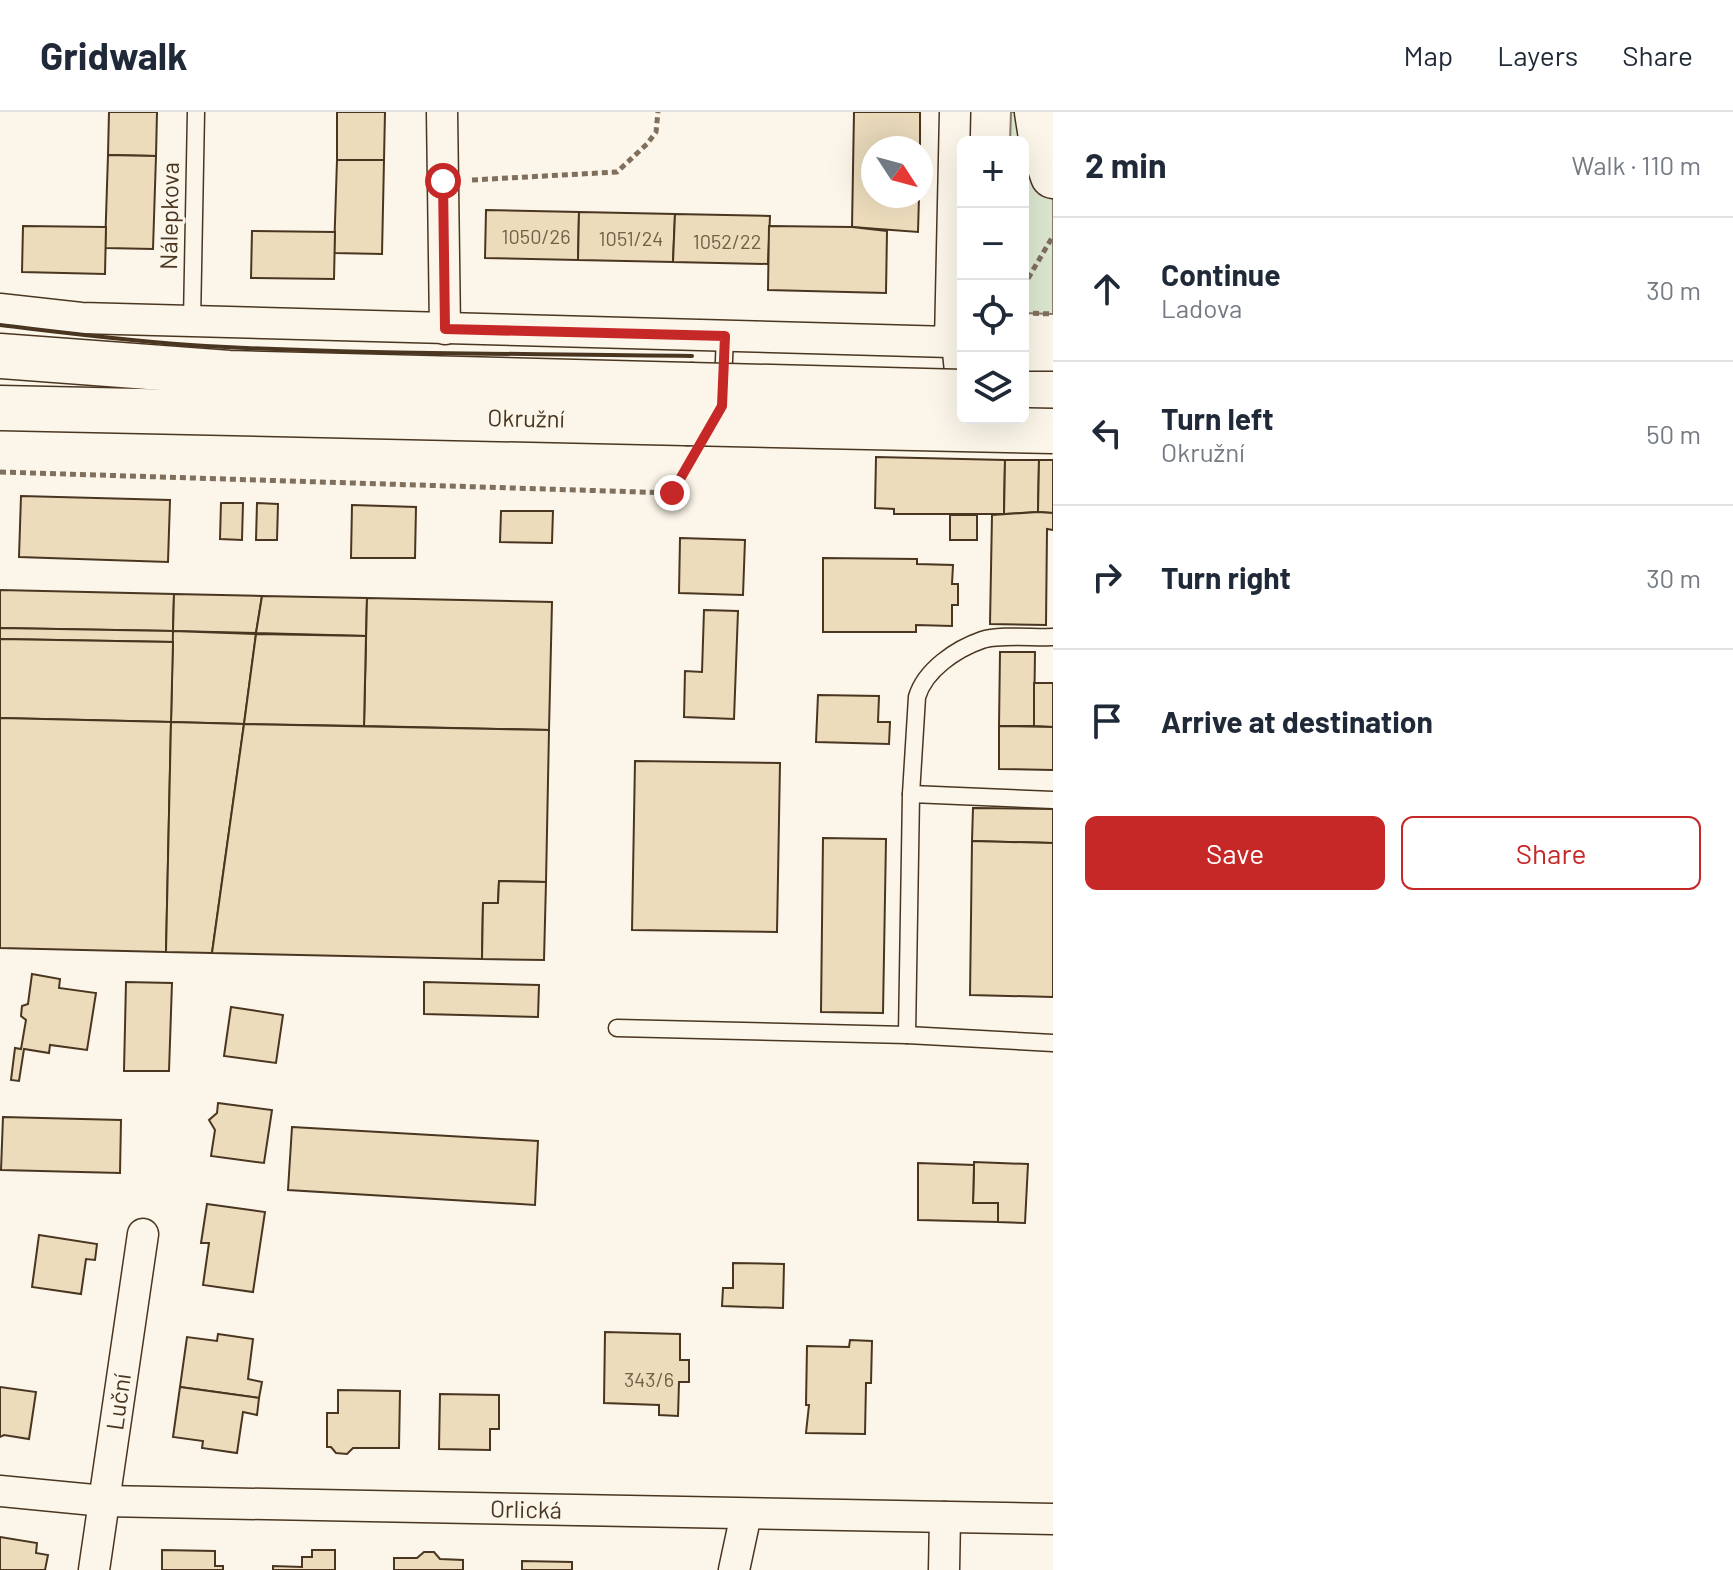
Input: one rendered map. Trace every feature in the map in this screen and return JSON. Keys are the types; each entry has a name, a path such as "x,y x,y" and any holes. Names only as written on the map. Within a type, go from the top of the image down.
{"main road":[{"path":"1037,112 1042,144 1053,176"},
{"name":"Okružní","path":"0,356 229,373 698,417 957,402"},
{"path":"1029,394 1053,394"},
{"name":"Okružní","path":"0,408 698,417 1053,431"}],"street":[{"path":"442,112 445,329"},
{"path":"0,309 81,318 950,342 955,112"},
{"name":"Luční","path":"94,1570 143,1234"},
{"name":"Orlická","path":"0,1491 104,1501 1053,1519"},
{"path":"734,1570 746,1514"},
{"path":"944,1570 945,1517"}],"lane":[{"name":"Nálepkova","path":"192,321 196,112"},
{"path":"698,417 725,336"},
{"path":"950,342 957,384"},
{"path":"907,1035 911,794 917,697 922,682 953,655 984,639 1053,637"},
{"path":"911,794 1053,800"},
{"path":"617,1028 907,1035 1053,1043"}],"path":[{"path":"443,181 617,172 656,132 658,112"},
{"path":"1027,280 1053,236"},
{"path":"1029,313 1053,314"},
{"path":"0,472 672,493 698,417"}],"green space":[{"path":"1011,112 1053,112 1053,314 1029,313 1029,136 1010,136"}],"building":[{"path":"109,112 157,112 156,156 108,155"},
{"path":"337,112 385,112 384,160 337,160"},
{"path":"854,112 920,112 920,136 861,136 861,208 919,208 918,232 852,227"},
{"path":"108,155 156,156 153,249 105,248"},
{"path":"337,160 384,160 382,254 334,253"},
{"path":"486,210 579,212 578,260 485,258"},
{"path":"579,212 675,214 673,262 578,260"},
{"path":"675,214 770,216 768,264 673,262"},
{"path":"23,226 106,227 105,274 22,272"},
{"path":"769,226 852,227 887,231 886,293 768,290"},
{"path":"252,231 335,232 334,279 251,278"},
{"path":"876,457 1005,460 1004,514 894,514 894,509 875,508"},
{"path":"1005,460 1039,460 1038,512 1004,514"},
{"path":"1039,460 1053,460 1053,513 1038,512"},
{"path":"21,496 170,500 168,562 19,557"},
{"path":"221,503 243,503 242,540 220,539"},
{"path":"257,503 278,504 277,540 256,540"},
{"path":"352,505 416,507 415,558 351,558"},
{"path":"501,511 553,511 552,543 500,542"},
{"path":"1053,513 1053,530 1047,529 1046,625 990,624 992,515"},
{"path":"950,515 977,515 977,540 950,540"},
{"path":"680,538 745,540 743,595 679,593"},
{"path":"823,558 917,559 917,564 953,565 952,584 958,584 958,605 952,605 952,626 916,625 916,632 823,632"},
{"path":"0,590 174,594 173,631 0,628"},
{"path":"174,594 262,596 256,633 173,631"},
{"path":"262,596 367,598 366,636 256,633"},
{"path":"367,598 552,602 549,730 364,726"},
{"path":"704,610 738,611 734,719 684,717 685,671 702,672"},
{"path":"0,628 173,631 173,642 0,639"},
{"path":"173,631 256,634 244,724 171,722"},
{"path":"256,634 366,636 364,726 244,724"},
{"path":"0,639 173,642 171,722 0,718"},
{"path":"1000,652 1035,652 1034,726 999,726"},
{"path":"1034,683 1053,683 1053,727 1034,726"},
{"path":"818,695 879,696 878,722 890,722 889,744 816,742"},
{"path":"0,718 171,722 166,952 0,948"},
{"path":"171,722 244,724 212,953 166,952"},
{"path":"244,724 549,730 546,882 499,881 498,903 483,903 482,959 212,953"},
{"path":"999,726 1053,727 1053,770 999,769"},
{"path":"635,761 780,763 777,932 632,930"},
{"path":"973,808 1053,809 1053,843 972,841"},
{"path":"823,838 886,839 883,1013 821,1012"},
{"path":"972,841 1053,843 1053,997 970,995"},
{"path":"499,881 546,882 544,960 482,959 483,903 498,903"},
{"path":"32,974 60,979 59,988 96,993 87,1050 50,1045 49,1053 24,1049 19,1081 11,1080 15,1048 21,1049 26,1020 21,1016 22,1006 28,1004"},
{"path":"126,982 172,983 169,1071 124,1071"},
{"path":"424,982 539,985 538,1017 424,1014"},
{"path":"231,1007 283,1015 276,1063 224,1056"},
{"path":"218,1103 272,1110 264,1163 211,1156 215,1130 209,1120 217,1113"},
{"path":"3,1117 121,1120 120,1173 1,1170"},
{"path":"292,1127 538,1141 535,1205 288,1190"},
{"path":"974,1162 1028,1164 1025,1223 998,1222 998,1203 973,1203"},
{"path":"918,1163 974,1165 973,1203 998,1203 998,1222 918,1220"},
{"path":"207,1204 265,1212 253,1292 203,1285 209,1243 201,1243"},
{"path":"39,1235 97,1244 95,1260 86,1259 81,1294 32,1287"},
{"path":"733,1263 784,1264 783,1308 722,1306 723,1288 733,1288"},
{"path":"605,1332 680,1334 680,1360 689,1360 689,1382 679,1382 678,1416 659,1415 659,1405 604,1403"},
{"path":"218,1334 253,1339 248,1379 262,1382 259,1398 180,1387 187,1337 217,1341"},
{"path":"850,1340 872,1341 871,1383 866,1383 865,1434 806,1433 809,1405 806,1405 807,1346 849,1347"},
{"path":"0,1387 36,1392 29,1439 0,1437"},
{"path":"180,1387 259,1398 257,1415 243,1412 237,1453 202,1448 203,1441 173,1437"},
{"path":"338,1390 400,1391 399,1448 353,1448 347,1454 336,1453 327,1447 327,1413 338,1413"},
{"path":"440,1394 499,1395 499,1429 490,1429 490,1450 439,1449"},
{"path":"0,1537 37,1543 36,1553 48,1555 45,1570 0,1570"},
{"path":"162,1550 215,1551 215,1566 223,1566 223,1570 162,1570"},
{"path":"312,1550 335,1550 335,1570 273,1570 273,1566 302,1567 302,1557 312,1557"},
{"path":"424,1552 434,1552 440,1559 463,1560 463,1570 394,1570 394,1558 417,1558"},
{"path":"522,1561 572,1562 572,1570 522,1570"}],"wall":[{"path":"0,325 154,342 266,349 692,356"}],"route":[{"path":"443,181 445,329 725,336 722,406 672,493"}]}
